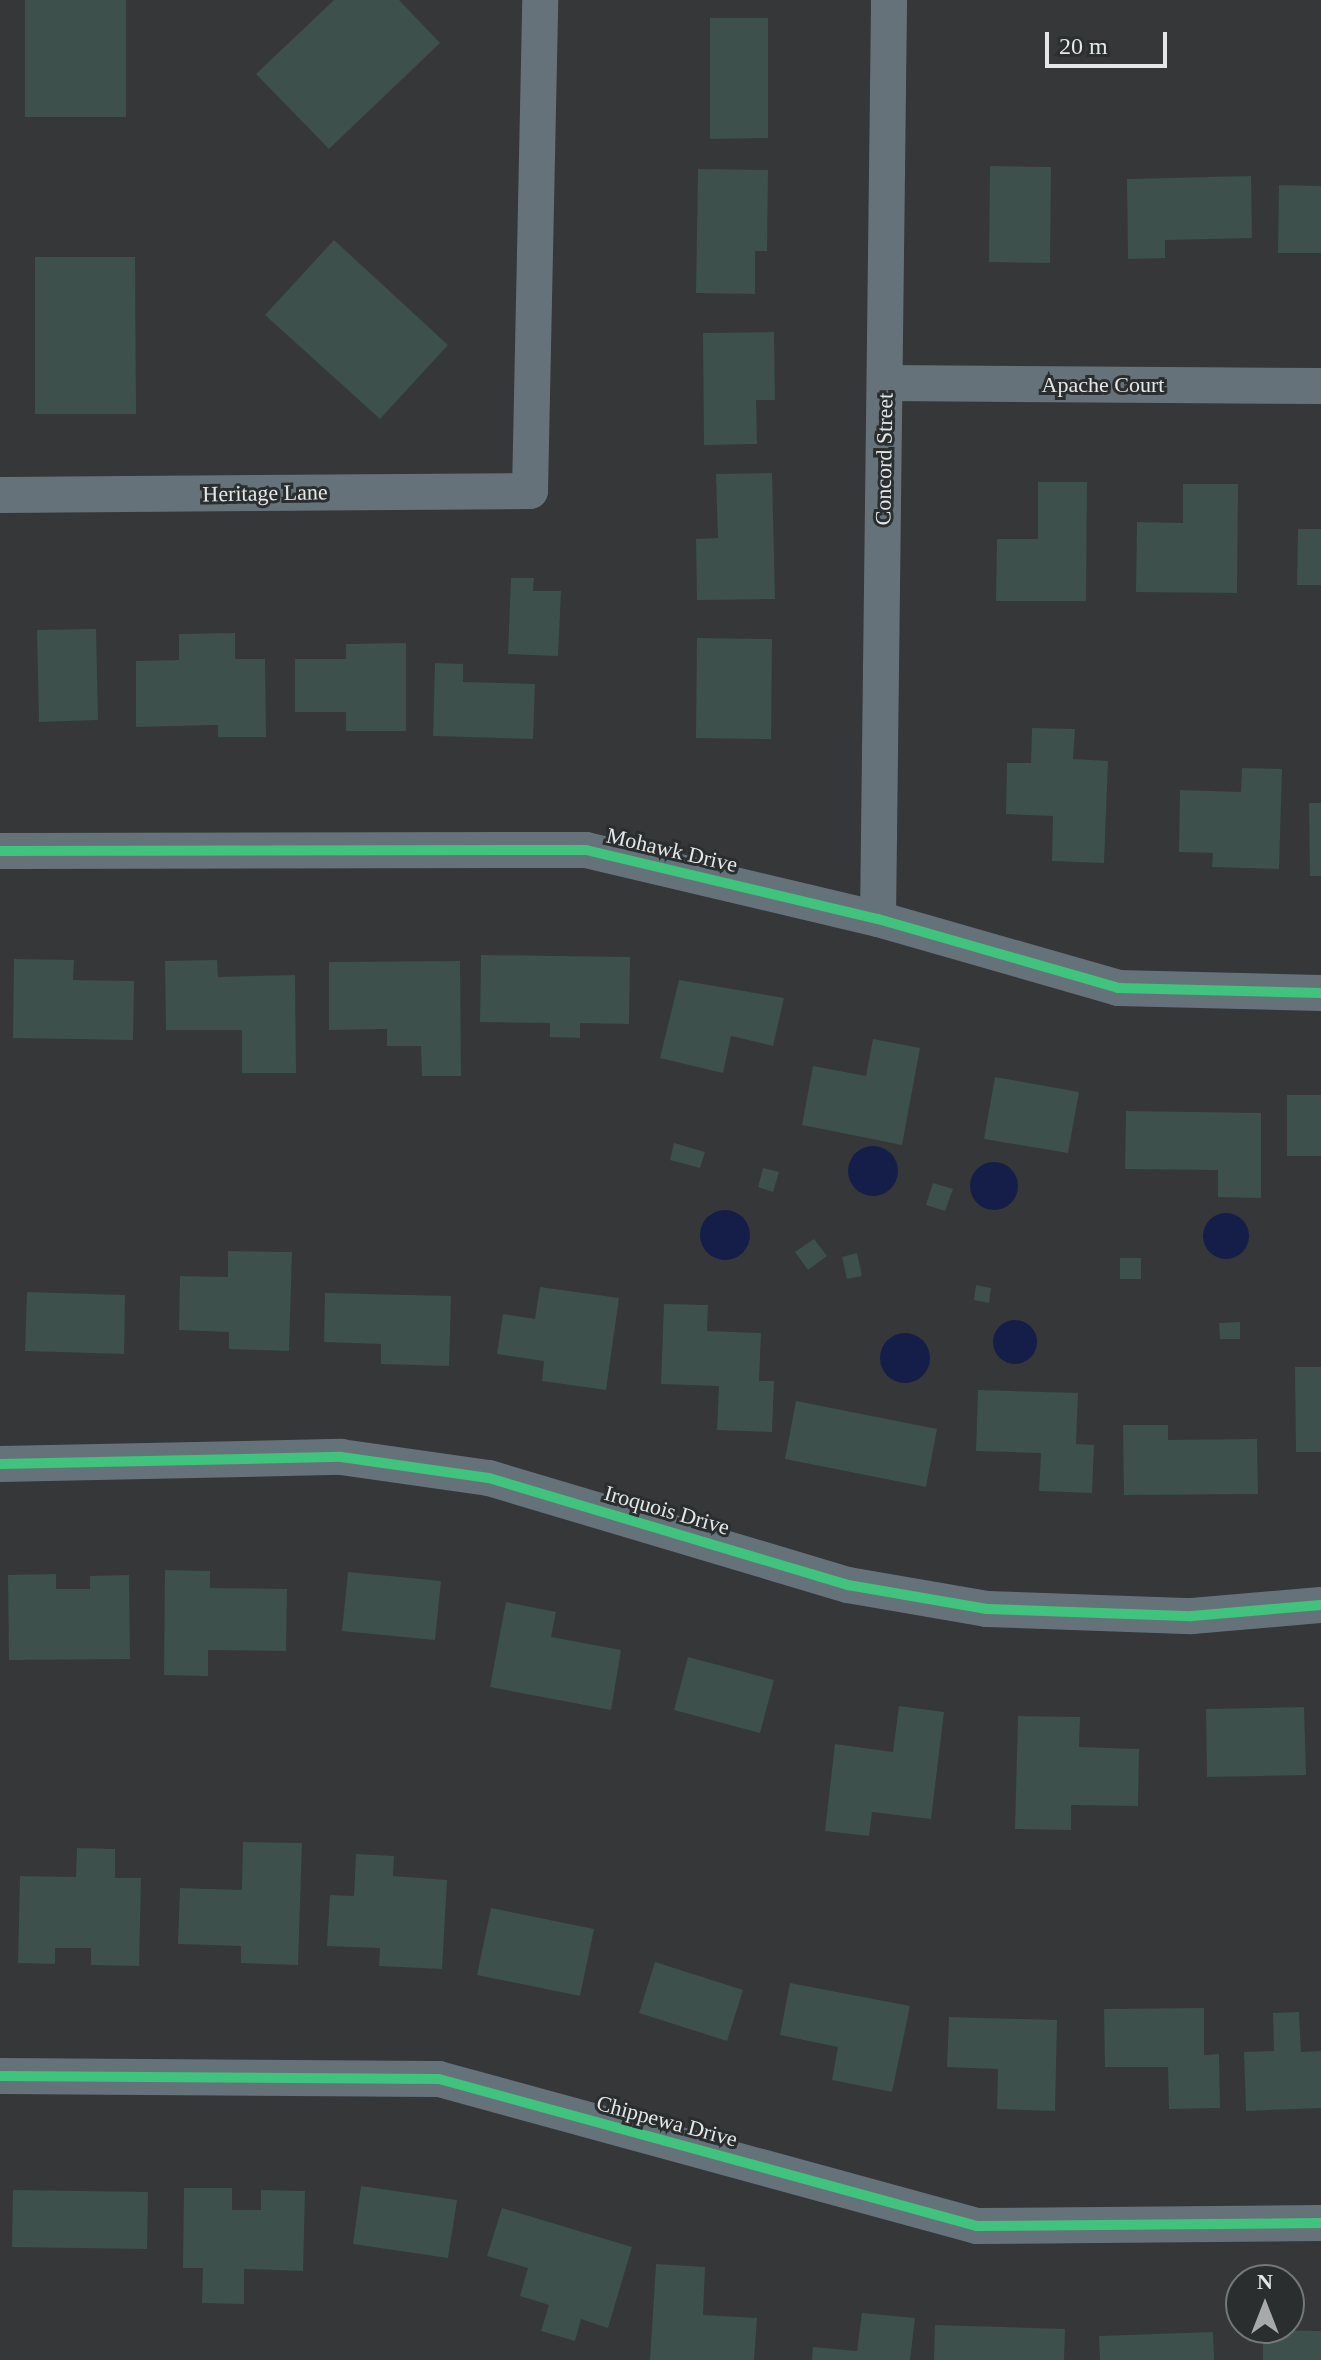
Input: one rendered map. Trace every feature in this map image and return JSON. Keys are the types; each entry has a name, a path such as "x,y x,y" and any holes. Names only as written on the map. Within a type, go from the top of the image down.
{"street":[{"name":"Heritage Lane","path":"0,495 530,491 540,0"},
{"name":"Concord Street","path":"878,919 889,0"},
{"name":"Apache Court","path":"885,383 1321,386"},
{"name":"Mohawk Drive","path":"0,851 586,850 878,919 1118,988 1321,993"},
{"name":"Iroquois Drive","path":"0,1464 341,1457 489,1478 848,1585 987,1609 1192,1616 1321,1605"},
{"name":"Chippewa Drive","path":"0,2076 439,2079 977,2226 1321,2223"}],"water":[{"path":"873,1146 891,1153 898,1171 891,1189 873,1196 855,1189 848,1171 855,1153"},
{"path":"994,1162 1011,1169 1018,1186 1011,1203 994,1210 977,1203 970,1186 977,1169"},
{"path":"725,1210 743,1217 750,1235 743,1253 725,1260 707,1253 700,1235 707,1217"},
{"path":"1226,1213 1242,1220 1249,1236 1242,1252 1226,1259 1210,1252 1203,1236 1210,1220"},
{"path":"1015,1320 1031,1326 1037,1342 1031,1358 1015,1364 999,1358 993,1342 999,1326"},
{"path":"905,1333 923,1340 930,1358 923,1376 905,1383 887,1376 880,1358 887,1340"}],"building":[{"path":"25,0 126,0 126,117 25,117"},
{"path":"334,0 399,0 440,43 329,149 256,74"},
{"path":"710,18 768,18 768,138 710,139"},
{"path":"990,166 1051,167 1050,263 989,262"},
{"path":"698,169 768,170 767,251 755,251 755,294 696,293"},
{"path":"1251,176 1252,238 1165,240 1165,258 1128,259 1127,179"},
{"path":"1279,185 1321,186 1321,253 1278,253"},
{"path":"334,240 448,345 380,419 265,315"},
{"path":"35,257 135,257 136,414 35,414"},
{"path":"774,332 775,400 756,400 757,444 704,445 703,333"},
{"path":"772,473 775,599 697,600 696,539 718,538 716,474"},
{"path":"1038,482 1087,482 1086,601 996,601 997,539 1038,539"},
{"path":"1183,484 1238,484 1237,593 1136,592 1137,522 1183,523"},
{"path":"1298,529 1321,529 1321,585 1297,585"},
{"path":"511,578 534,578 533,591 561,591 558,656 508,654"},
{"path":"96,629 98,720 39,722 37,630"},
{"path":"235,633 235,659 265,659 266,737 218,737 218,725 136,727 136,661 179,660 179,634"},
{"path":"697,638 772,639 771,739 696,738"},
{"path":"406,643 406,731 346,731 346,712 295,712 295,659 346,659 346,644"},
{"path":"435,663 463,664 463,682 535,684 533,739 433,736"},
{"path":"1032,728 1075,729 1073,759 1108,761 1104,863 1052,861 1053,816 1006,814 1007,763 1031,763"},
{"path":"1242,768 1282,769 1279,869 1212,867 1213,853 1179,852 1180,790 1241,792"},
{"path":"1309,803 1321,803 1321,876 1310,876"},
{"path":"481,955 630,957 629,1024 580,1023 580,1038 550,1037 550,1023 480,1022"},
{"path":"14,959 74,960 73,980 134,981 133,1040 13,1038"},
{"path":"217,960 218,977 295,975 296,1073 242,1073 242,1030 166,1030 165,961"},
{"path":"460,961 461,1076 422,1076 421,1046 387,1046 387,1029 329,1030 329,962"},
{"path":"679,980 784,998 773,1046 731,1036 723,1073 660,1058"},
{"path":"873,1039 920,1048 902,1145 802,1125 813,1066 866,1076"},
{"path":"995,1077 1079,1092 1068,1153 984,1139"},
{"path":"1287,1095 1321,1095 1321,1156 1287,1156"},
{"path":"1126,1111 1261,1113 1261,1198 1218,1197 1218,1170 1125,1169"},
{"path":"674,1143 705,1152 700,1168 670,1160"},
{"path":"763,1168 779,1172 773,1192 758,1187"},
{"path":"933,1183 953,1189 945,1211 926,1205"},
{"path":"814,1239 827,1256 808,1270 795,1252"},
{"path":"228,1251 292,1252 289,1351 229,1349 229,1332 179,1330 180,1276 228,1277"},
{"path":"857,1253 862,1276 847,1279 842,1257"},
{"path":"1120,1258 1141,1258 1141,1279 1120,1279"},
{"path":"976,1285 991,1288 989,1303 974,1300"},
{"path":"540,1287 619,1298 606,1390 542,1381 544,1361 497,1354 503,1314 535,1319"},
{"path":"27,1292 125,1295 124,1354 25,1351"},
{"path":"325,1293 451,1296 449,1366 381,1364 381,1344 324,1342"},
{"path":"664,1304 708,1305 707,1331 761,1333 759,1381 774,1381 772,1432 717,1430 719,1386 661,1384"},
{"path":"1240,1322 1240,1339 1220,1339 1219,1323"},
{"path":"1295,1367 1321,1367 1321,1452 1296,1452"},
{"path":"978,1390 1078,1393 1076,1444 1094,1445 1092,1493 1039,1491 1041,1453 976,1451"},
{"path":"796,1401 937,1429 926,1487 785,1459"},
{"path":"1123,1425 1168,1425 1168,1440 1257,1439 1258,1494 1124,1495"},
{"path":"165,1570 210,1571 210,1588 287,1589 286,1651 208,1650 208,1676 164,1675"},
{"path":"348,1572 441,1581 435,1640 342,1631"},
{"path":"56,1574 56,1589 90,1589 90,1576 129,1575 130,1659 9,1660 8,1575"},
{"path":"506,1602 556,1612 551,1637 621,1650 611,1710 490,1687"},
{"path":"688,1657 774,1680 760,1733 674,1710"},
{"path":"899,1706 944,1712 931,1819 872,1812 869,1836 825,1831 835,1744 893,1752"},
{"path":"1304,1707 1306,1775 1207,1777 1206,1709"},
{"path":"1018,1716 1080,1717 1079,1747 1139,1749 1138,1806 1071,1805 1071,1830 1015,1829"},
{"path":"243,1842 302,1843 298,1965 241,1963 241,1946 178,1944 180,1888 242,1890"},
{"path":"77,1848 115,1849 115,1878 141,1878 139,1966 91,1965 91,1948 55,1948 55,1964 18,1963 20,1876 76,1877"},
{"path":"356,1854 394,1856 393,1876 447,1880 442,1969 379,1966 380,1948 327,1946 330,1895 354,1896"},
{"path":"491,1908 594,1929 580,1996 477,1975"},
{"path":"655,1962 743,1990 727,2041 639,2013"},
{"path":"790,1983 910,2006 892,2092 832,2080 838,2047 780,2035"},
{"path":"1204,2008 1204,2055 1219,2054 1220,2108 1169,2109 1168,2067 1105,2067 1104,2009"},
{"path":"1299,2012 1301,2052 1321,2051 1321,2108 1246,2111 1244,2052 1274,2051 1273,2013"},
{"path":"949,2017 1057,2020 1055,2111 997,2109 998,2069 947,2067"},
{"path":"361,2186 457,2200 448,2258 353,2244"},
{"path":"184,2188 232,2188 232,2210 261,2210 261,2190 305,2191 303,2271 244,2269 244,2304 202,2303 203,2268 183,2268"},
{"path":"13,2190 148,2192 147,2249 12,2247"},
{"path":"502,2208 632,2247 608,2328 581,2319 575,2341 541,2331 549,2305 520,2296 528,2268 487,2256"},
{"path":"656,2264 705,2267 703,2315 757,2318 754,2360 650,2360"},
{"path":"862,2313 915,2318 910,2360 812,2360 813,2347 857,2351"},
{"path":"935,2325 1065,2329 1064,2360 934,2360"},
{"path":"1305,2331 1321,2331 1321,2360 1263,2360 1263,2344 1305,2344"},
{"path":"1213,2332 1214,2360 1100,2360 1099,2336"}],"cycle path":[{"path":"0,851 586,850 878,919 1118,988 1321,993"},
{"path":"0,1464 341,1457 489,1478 848,1585 987,1609 1192,1616 1321,1605"},
{"path":"0,2076 439,2079 977,2226 1321,2223"}]}
